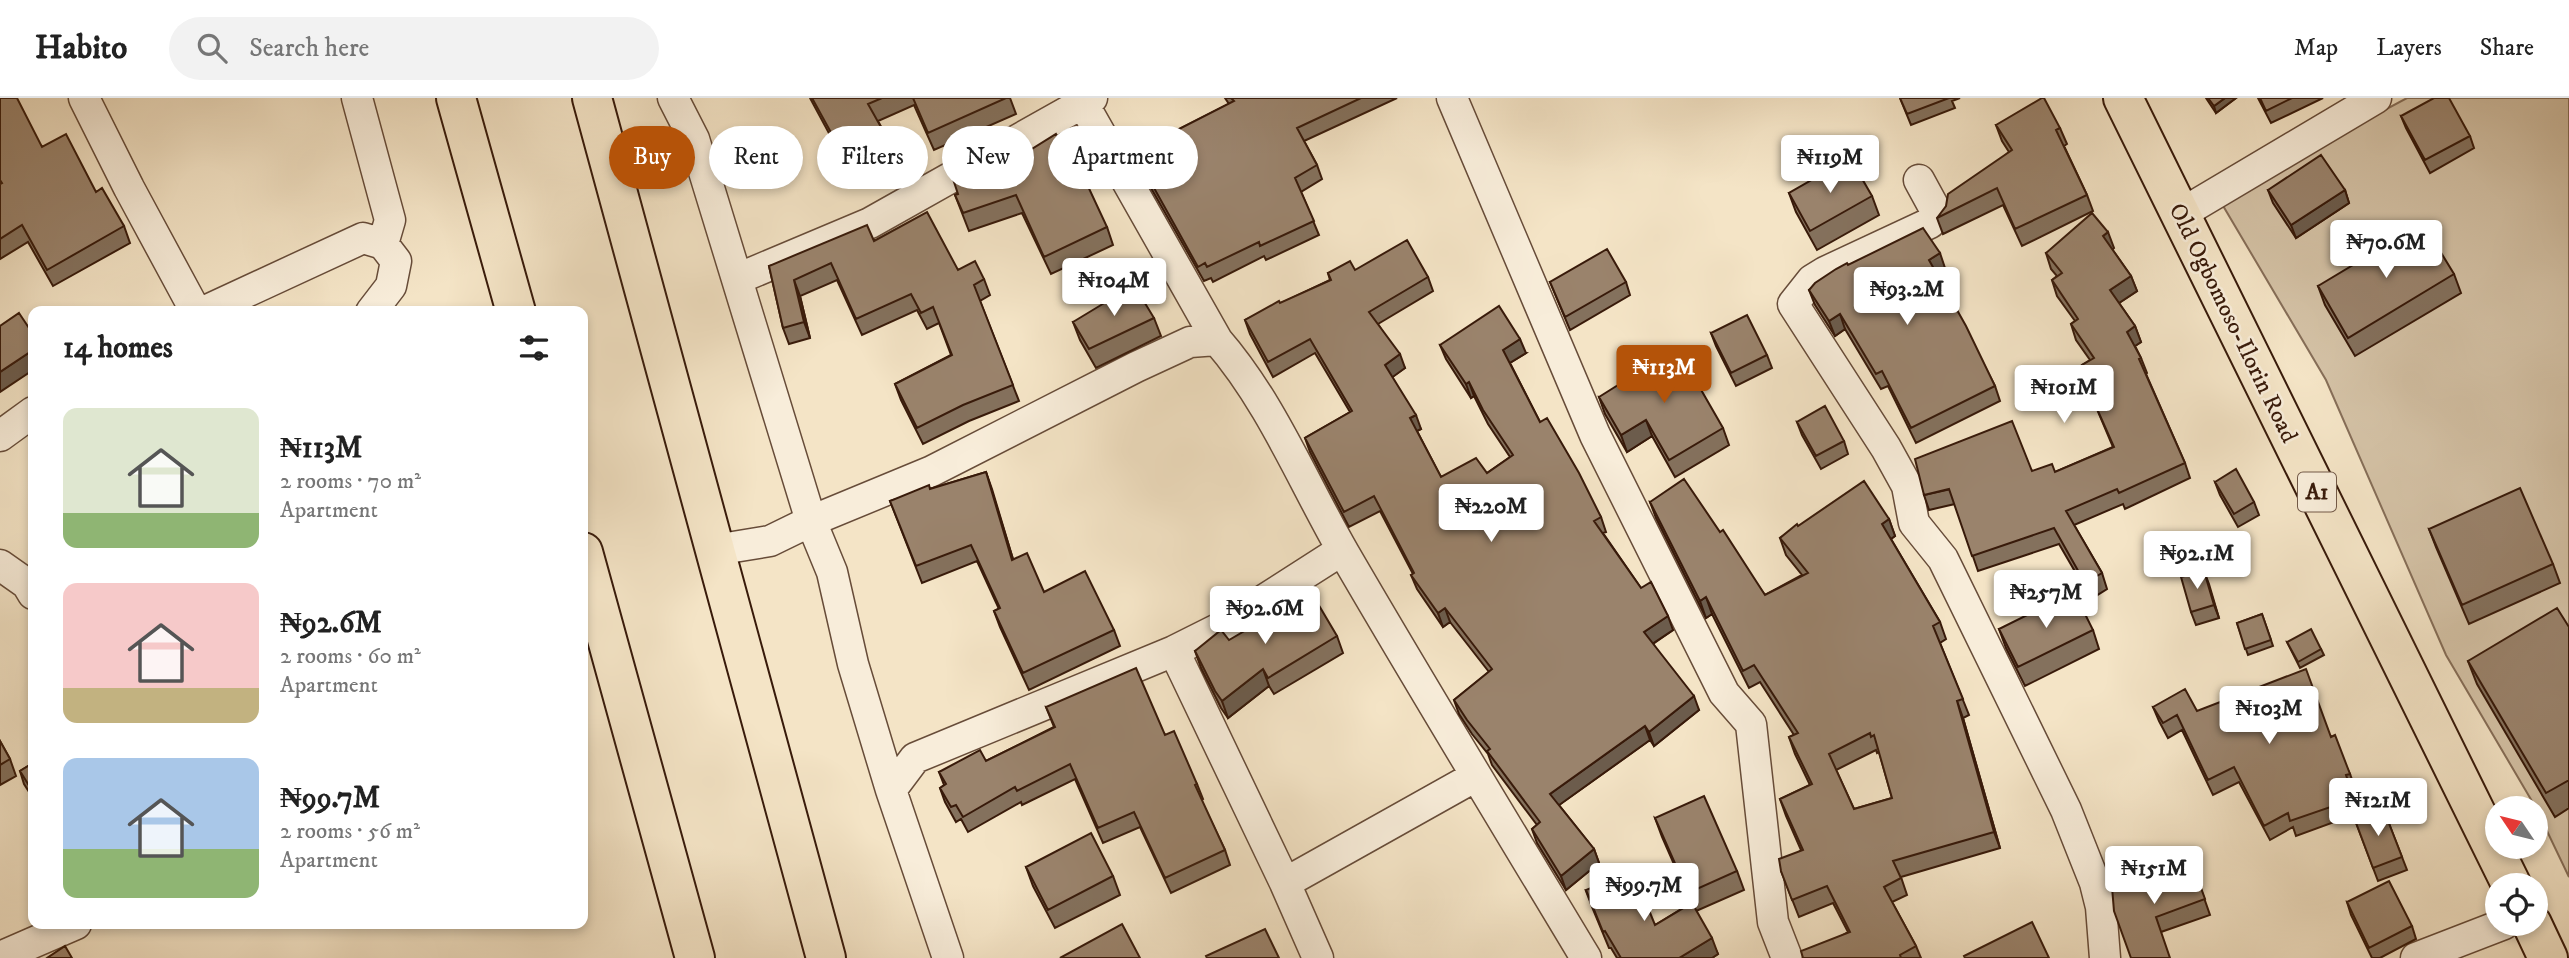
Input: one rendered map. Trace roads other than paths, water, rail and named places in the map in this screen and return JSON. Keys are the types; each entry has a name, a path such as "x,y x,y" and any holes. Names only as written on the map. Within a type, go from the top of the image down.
{"highway":[{"path":"456,98 514,306"},
{"path":"592,98 826,958"},
{"name":"Old Ogbomoso-Ilorin Road","path":"2123,98 2506,873"},
{"path":"588,570 695,958"},
{"path":"2538,936 2549,958"}],"street":[{"path":"84,98 193,306"},
{"path":"357,98 390,220 383,244"},
{"path":"673,98 694,139 811,520 832,572 853,664 891,790 948,958"},
{"path":"1452,98 1595,435 1724,693 1751,724 1773,922 1787,958"},
{"path":"2179,215 2376,98"},
{"path":"737,279 870,223 1085,100 1217,340 1256,391 1342,550 1586,958"},
{"path":"1919,180 1937,213 1930,223 1825,272 1812,280 1793,304 1886,448 1906,486 1914,523 1943,559 2066,810 2095,883 2101,907 2105,958"},
{"path":"216,306 363,238 383,244 396,261 391,286 376,306"},
{"path":"716,550 770,541 811,520 932,471 1190,342 1217,340"},
{"path":"0,414 28,412"},
{"path":"0,436 28,416"},
{"path":"891,790 915,758 1174,651 1220,628 1342,550"},
{"path":"0,565 28,584"},
{"path":"1174,651 1318,958"},
{"path":"878,745 915,758"},
{"path":"1285,883 1476,776"},
{"path":"0,957 64,929"},
{"path":"2416,958 2485,931"}]}
